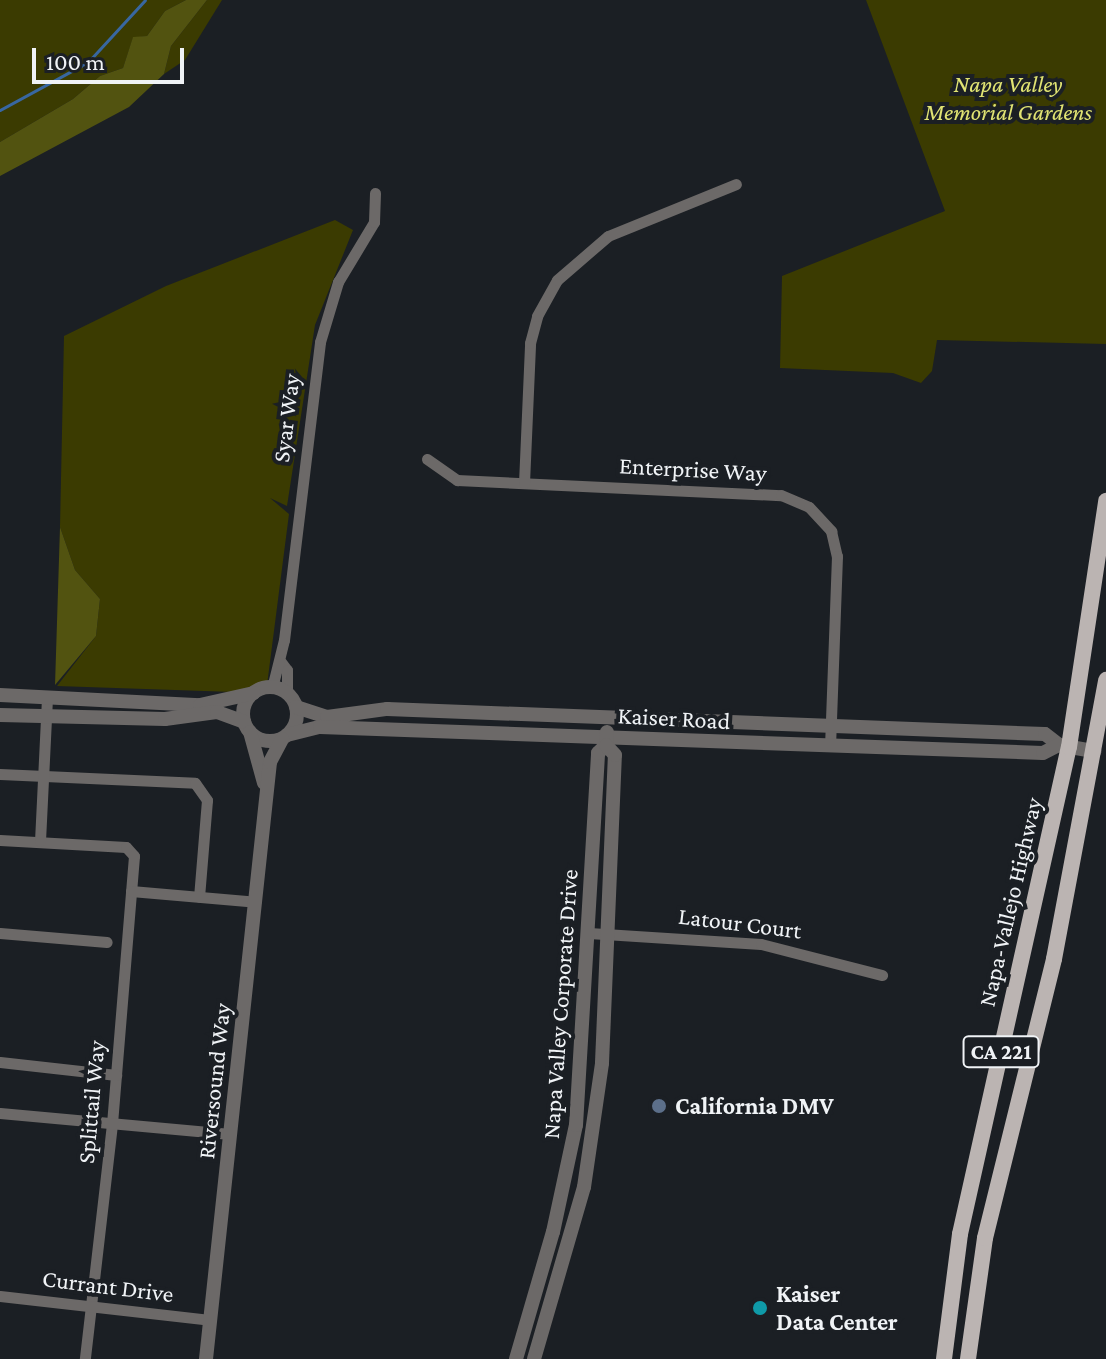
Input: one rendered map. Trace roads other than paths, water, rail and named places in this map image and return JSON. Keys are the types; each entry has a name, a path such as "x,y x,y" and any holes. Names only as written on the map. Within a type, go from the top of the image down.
{"main road":[{"name":"Napa-Vallejo Highway","path":"944,1359 960,1234 1064,746 1106,501"},
{"name":"CA 221","path":"968,1359 985,1238 1054,959 1106,680"}],"street":[{"path":"524,483 530,343 537,316 557,280 608,236 736,184"},
{"name":"Syar Way","path":"272,688 273,670 281,662 320,342 338,282 374,222 375,193"},
{"name":"Enterprise Way","path":"427,459 457,480 781,495 809,507 831,531 837,556 830,746"},
{"name":"Syar Way","path":"281,662 287,670 287,694"},
{"path":"0,695 200,705 272,688 287,694 296,707 295,723 284,737 265,741 247,727 217,712 165,719 0,715"},
{"path":"247,727 245,703 254,693"},
{"path":"0,840 40,841 47,697"},
{"name":"Kaiser Road","path":"296,707 327,717 387,709 1045,734 1064,746 1094,751"},
{"name":"Napa Valley Corporate Drive","path":"516,1359 569,1165 585,1032 598,753 606,741 608,719"},
{"name":"Riversound Way","path":"247,727 259,756 267,807"},
{"name":"Kaiser Road","path":"284,737 320,727 606,741 1043,753 1064,746"},
{"name":"Riversound Way","path":"206,1359 270,762 284,737"},
{"name":"Napa Valley Corporate Drive","path":"534,1359 567,1253 593,1138 609,933 615,755 606,741"},
{"path":"0,774 195,783 207,800 199,897"},
{"name":"Splittail Way","path":"40,841 131,849 131,891 112,1124 85,1359"},
{"path":"131,891 256,902"},
{"path":"0,933 107,942"},
{"name":"Latour Court","path":"589,933 761,944 882,975"},
{"path":"0,1062 116,1075"},
{"path":"0,1113 230,1134"},
{"name":"Currant Drive","path":"0,1296 210,1320"}],"waterway":[{"path":"0,110 88,62 145,0"}],"place":[{"name":"California DMV","path":"659,1106"},
{"name":"Kaiser Data Center","path":"760,1308"}],"park label":[{"name":"Napa Valley Memorial Gardens","path":"1008,98"}]}
